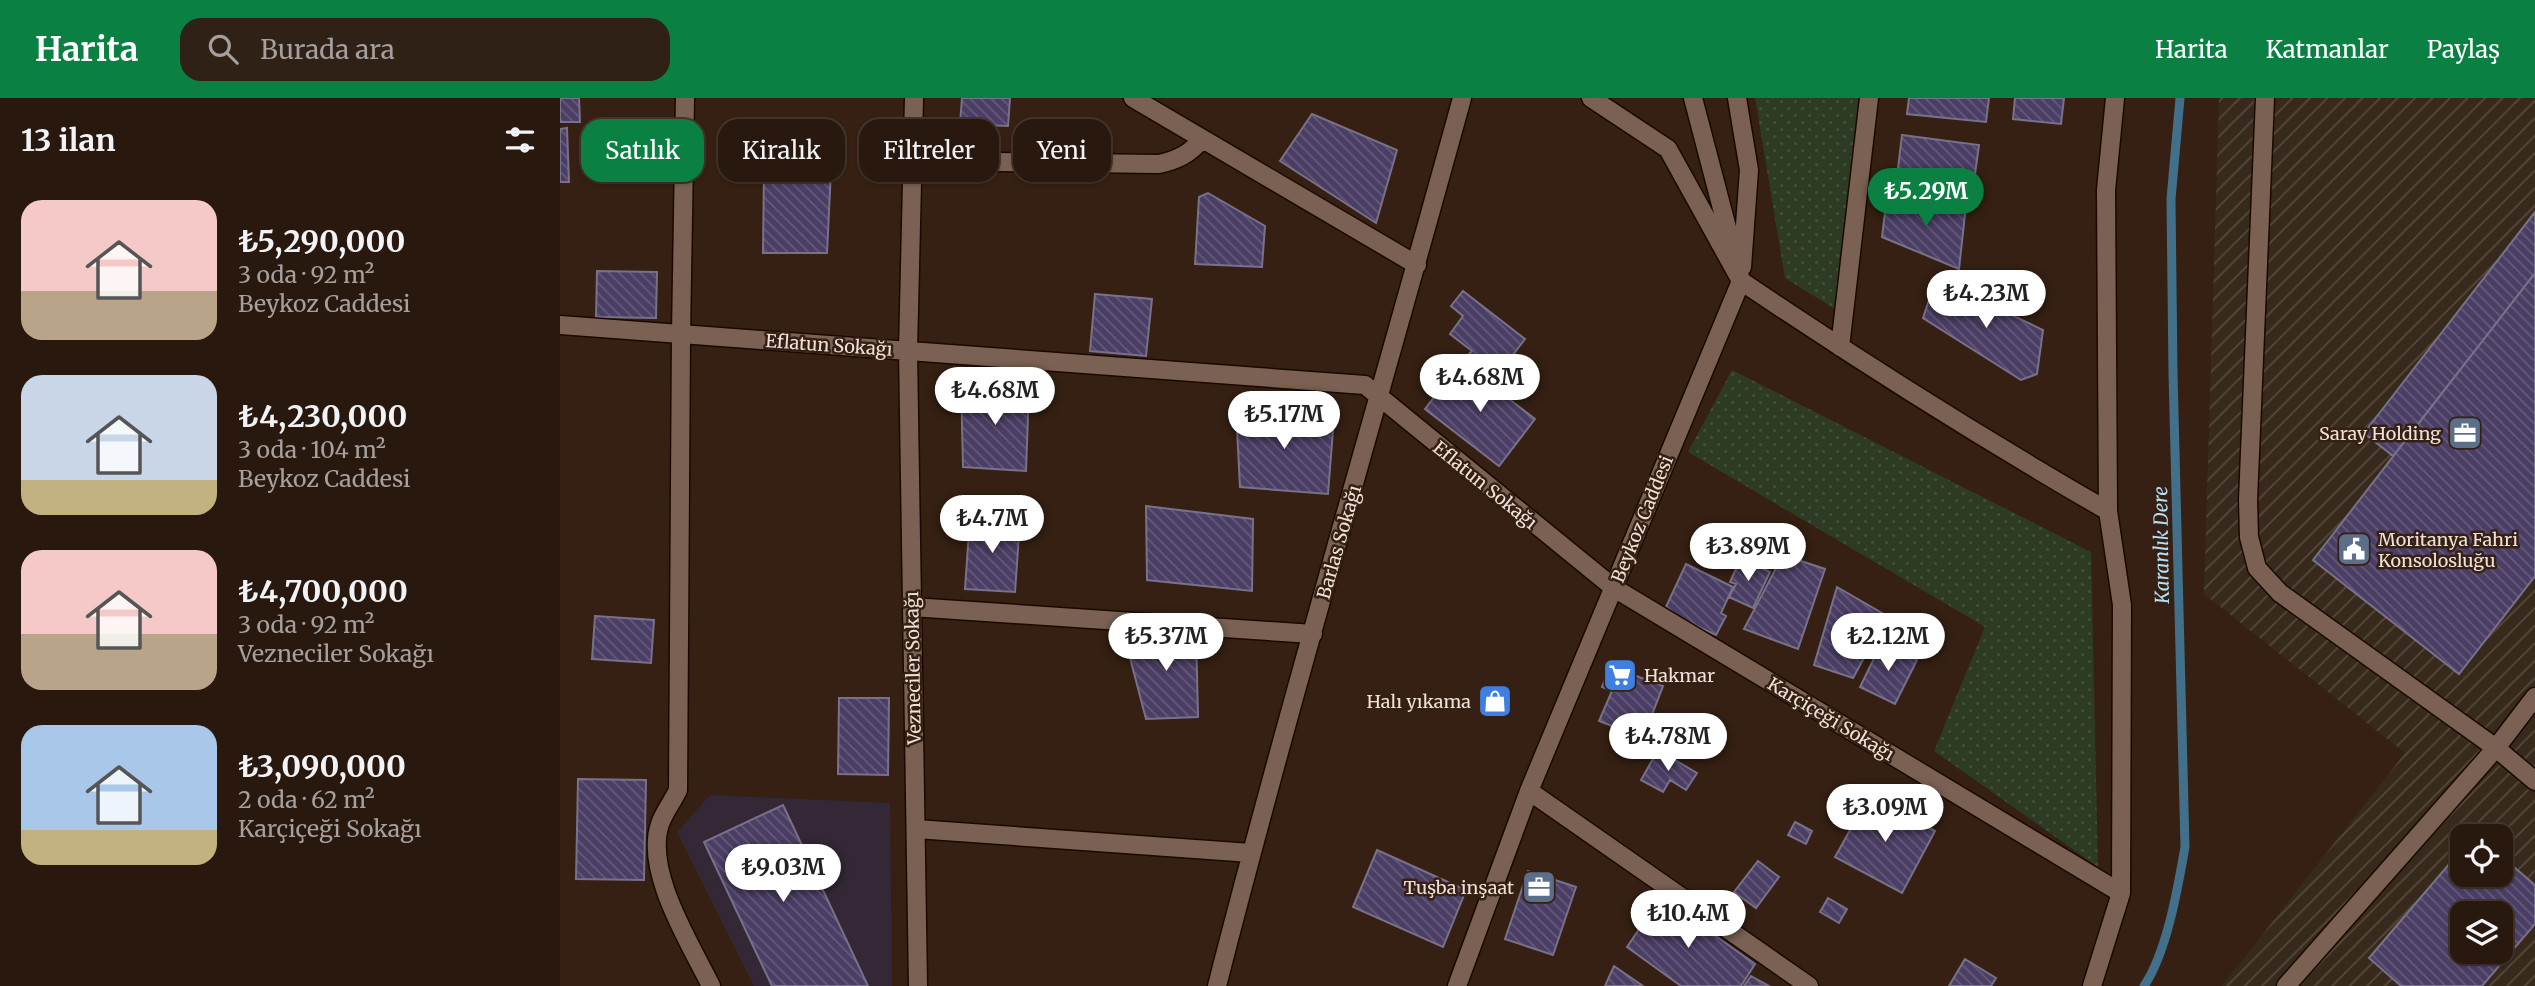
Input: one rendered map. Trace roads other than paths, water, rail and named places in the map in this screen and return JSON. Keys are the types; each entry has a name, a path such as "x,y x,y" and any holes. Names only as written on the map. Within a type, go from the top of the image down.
{"street":[{"path":"685,98 678,790 660,823 656,858 664,887 711,986"},
{"name":"Vezneciler Sokağı","path":"914,98 914,119"},
{"path":"1133,98 1417,265"},
{"name":"Barlas Sokağı","path":"1217,986 1251,853 1462,98"},
{"path":"1591,98 1668,149 1741,281 2026,464 2108,511"},
{"path":"1693,98 1741,281"},
{"name":"Beykoz Caddesi","path":"1457,986 1529,791 1741,281 1749,170 1737,98"},
{"path":"1840,347 1869,98"},
{"path":"2092,986 2121,893 2122,605 2108,511 2106,190 2115,98"},
{"path":"2265,98 2248,500 2249,537 2257,568 2280,593 2496,748 2535,781"},
{"path":"999,162 1159,164 1188,154 1202,139"},
{"name":"Vezneciler Sokağı","path":"912,182 908,351 918,986"},
{"name":"Eflatun Sokağı","path":"560,325 1365,386 1614,588"},
{"name":"Karçiçeği Sokağı","path":"1614,588 2121,893"},
{"path":"912,607 1313,635"},
{"path":"2286,986 2496,748 2535,697"},
{"path":"1529,791 1809,986"},
{"path":"916,829 1251,853"}],"waterway":[{"name":"Karanlık Dere","path":"2144,986 2165,938 2185,847 2171,199 2180,98"}],"place":[{"name":"Saray Holding","path":"2465,433"},
{"name":"Moritanya Fahri Konsolosluğu","path":"2354,549"},
{"name":"Hakmar","path":"1620,675"},
{"name":"Halı yıkama","path":"1495,701"},
{"name":"Tuşba inşaat","path":"1539,887"}]}
